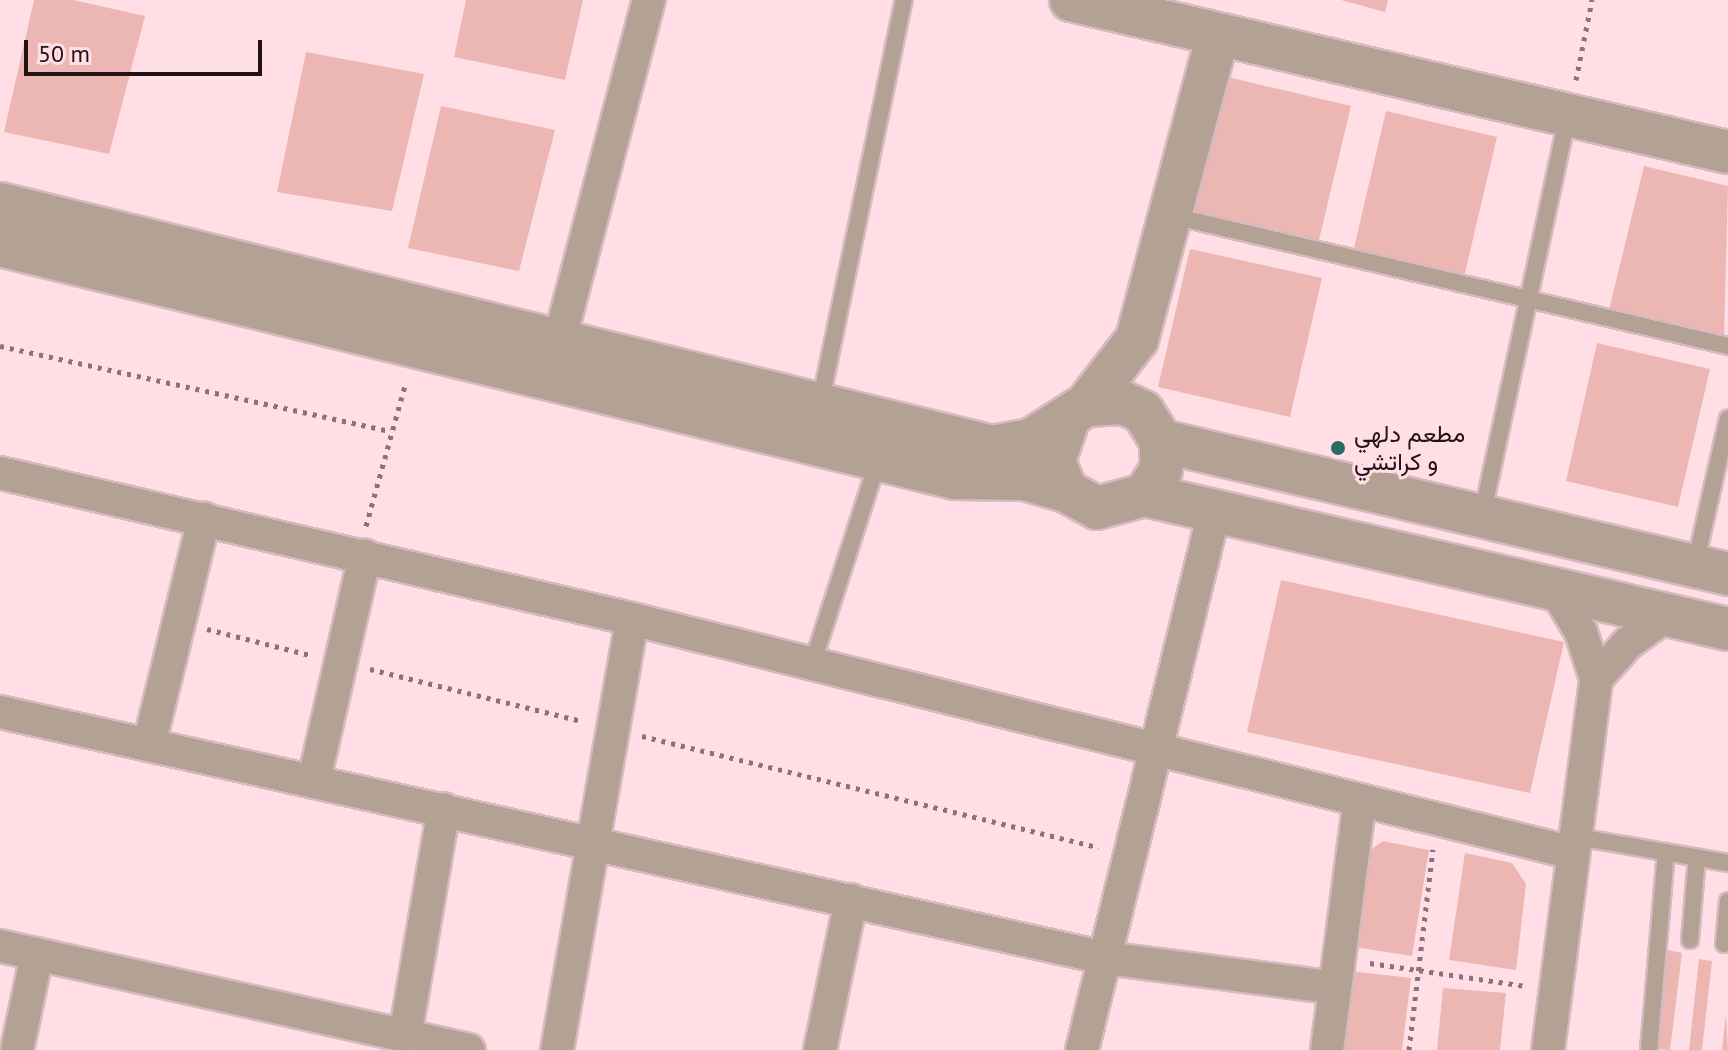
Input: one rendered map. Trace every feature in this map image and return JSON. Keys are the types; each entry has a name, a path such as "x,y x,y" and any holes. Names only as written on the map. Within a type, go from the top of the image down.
{"street":[{"path":"558,346 649,0"},
{"path":"1071,0 1728,152"},
{"path":"1145,495 1161,470 1158,434 1140,385 1137,339 1173,216 1218,35"},
{"path":"0,204 558,346 992,447 1031,440 1077,411 1124,403 1158,434 1712,570"},
{"path":"0,245 419,342 955,478 1025,479 1066,491 1097,508 1145,495 1728,629"},
{"path":"1066,491 1054,461 1077,411 1137,339"},
{"path":"0,473 632,619 1157,753 1437,819 1571,844"},
{"path":"1082,1050 1215,509"},
{"path":"149,745 204,519"},
{"path":"314,780 362,555"},
{"path":"1548,1050 1571,844 1596,679 1581,632 1555,589"},
{"path":"1596,679 1628,643 1667,615"},
{"path":"557,1050 632,619"},
{"path":"0,712 594,841 1105,958 1337,973"},
{"path":"1327,1050 1360,800"},
{"path":"405,1036 444,809"},
{"path":"820,1050 851,900"},
{"path":"0,946 469,1050"},
{"path":"17,1050 37,954"}],"lane":[{"path":"820,406 904,0"},
{"path":"1482,516 1568,116"},
{"path":"1173,216 1728,346"},
{"path":"1712,570 1728,419"},
{"path":"812,665 879,459"},
{"path":"1571,844 1666,852 1728,863"},
{"path":"1649,1050 1666,852"},
{"path":"1690,940 1697,857"},
{"path":"1724,944 1728,901"}],"path":[{"path":"1568,116 1592,0"},
{"path":"362,555 390,431 419,342"},
{"path":"0,346 390,431"},
{"path":"179,622 1131,855"},
{"path":"1409,1050 1437,819"},
{"path":"1337,973 1419,970 1555,990"}],"building":[{"path":"34,0 73,0 145,16 109,154 4,132"},
{"path":"466,0 583,0 565,80 454,57"},
{"path":"1341,0 1388,0 1385,12"},
{"path":"306,52 424,74 392,211 277,192"},
{"path":"1219,75 1351,106 1318,244 1186,213"},
{"path":"441,106 555,130 519,271 408,248"},
{"path":"1386,111 1497,137 1464,277 1353,252"},
{"path":"1644,166 1728,186 1724,337 1609,310"},
{"path":"1190,249 1322,278 1290,417 1158,387"},
{"path":"1597,343 1710,369 1678,507 1566,481"},
{"path":"1281,580 1564,642 1530,793 1247,732"},
{"path":"1383,841 1429,850 1412,956 1354,947 1365,854"},
{"path":"1465,853 1512,863 1526,884 1516,970 1449,960"},
{"path":"1668,950 1682,953 1670,1050 1657,1049"},
{"path":"1699,959 1712,961 1702,1050 1689,1050"},
{"path":"1349,971 1411,978 1402,1050 1340,1050"},
{"path":"1443,988 1506,993 1500,1050 1437,1050"},
{"path":"1726,1014 1728,1050 1722,1050"}],"place":[{"name":"مطعم دلهي و كراتشي","path":"1338,448"}]}
